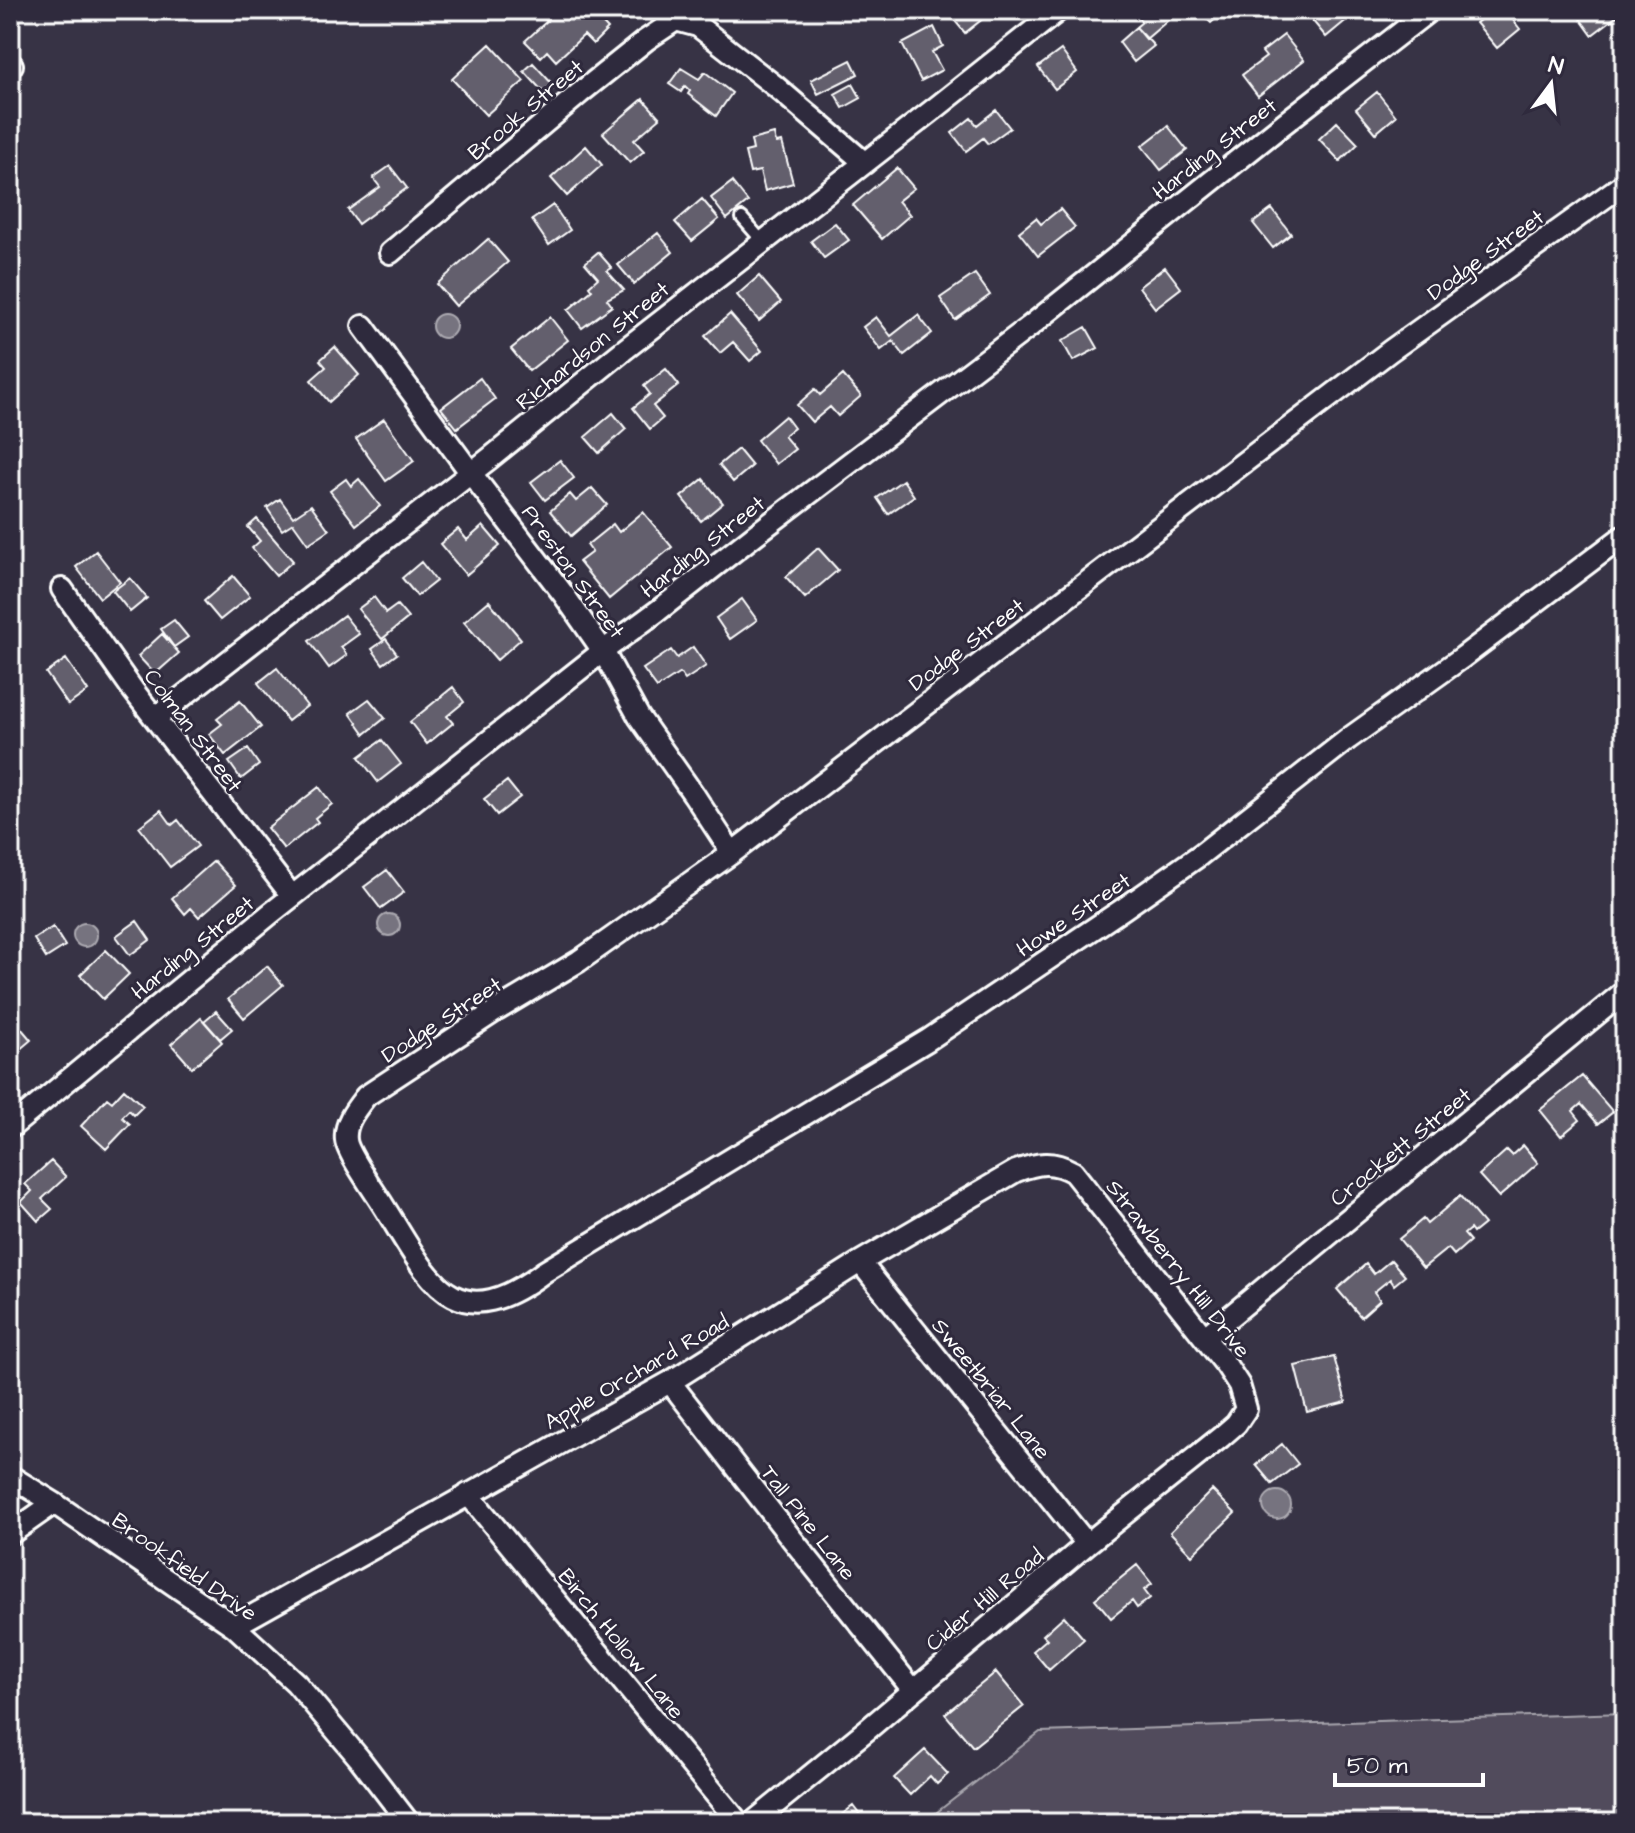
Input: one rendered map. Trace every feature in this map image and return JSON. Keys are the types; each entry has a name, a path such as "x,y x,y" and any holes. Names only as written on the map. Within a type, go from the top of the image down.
{"street":[{"name":"Richardson Street","path":"155,718 1059,10"},
{"name":"Harding Street","path":"10,1128 292,896 603,651 1037,320 1430,10"},
{"name":"Brook Street","path":"390,253 580,93 676,20 698,26 775,86 865,163"},
{"name":"Dodge Street","path":"346,1141 351,1115 366,1096 497,1010 579,961 732,853 1378,360 1625,183"},
{"name":"Preston Street","path":"363,326 564,595 603,651 639,717 732,853"},
{"name":"Howe Street","path":"346,1141 357,1165 435,1283 455,1298 476,1303 500,1299 928,1040 1123,909 1200,855 1348,739 1625,535"},
{"name":"Colman Street","path":"62,589 133,690 292,896"},
{"name":"Crockett Street","path":"1205,1337 1625,991"},
{"name":"Apple Orchard Road","path":"234,1626 670,1382 860,1262 1016,1171 1048,1163 1061,1165"},
{"name":"Strawberry Hill Drive","path":"1061,1165 1073,1172 1205,1337 1239,1385 1246,1409"},
{"name":"Sweetbriar Lane","path":"860,1262 1087,1544"},
{"name":"Tall Pine Lane","path":"670,1382 913,1690"},
{"name":"Cider Hill Road","path":"752,1823 1087,1544 1221,1437 1236,1424 1246,1409"},
{"name":"Brookfield Drive","path":"10,1476 234,1626 296,1683 409,1823"},
{"name":"Birch Hollow Lane","path":"468,1494 739,1823"},
{"path":"10,1534 54,1503"}],"lane":[{"path":"742,218 763,242"}],"shaded area":[{"path":"444,314 453,317 456,326 453,335 444,338 435,335 432,326 435,317"},
{"path":"385,914 393,914 400,925 393,936 385,936 378,929 378,921"},
{"path":"85,923 93,927 97,935 93,943 85,947 77,943 73,935 77,927"},
{"path":"1277,1491 1287,1495 1291,1505 1287,1515 1277,1519 1267,1515 1263,1505 1267,1495"},
{"path":"1625,1713 1625,1823 923,1823 1040,1732"}],"building":[{"path":"547,10 590,10 608,29 593,44 584,35 556,61 547,51 541,57 525,41 547,21 541,15"},
{"path":"946,10 980,10 985,17 965,33"},
{"path":"1140,10 1180,10 1146,39 1136,27 1142,22 1135,14"},
{"path":"1197,10 1215,10 1220,15 1211,23"},
{"path":"1322,10 1342,10 1349,18 1326,37 1311,19"},
{"path":"1493,10 1505,10 1520,29 1497,48 1476,23"},
{"path":"1580,10 1625,10 1592,35 1576,13"},
{"path":"934,27 943,46 932,52 942,70 921,81 902,44"},
{"path":"1136,27 1154,46 1134,62 1119,42"},
{"path":"1284,35 1304,60 1258,96 1242,75 1266,57 1262,52"},
{"path":"490,44 524,81 486,115 452,79"},
{"path":"1061,50 1077,72 1055,89 1038,67"},
{"path":"851,60 858,74 818,94 811,80"},
{"path":"533,63 555,87 546,95 524,71"},
{"path":"681,68 699,79 705,72 732,93 716,116 688,94 690,91 685,86 681,92 669,84"},
{"path":"853,84 861,98 843,108 835,94"},
{"path":"1377,92 1396,116 1376,133 1356,109"},
{"path":"643,99 660,118 634,140 644,151 630,163 603,133"},
{"path":"996,110 1010,128 988,144 983,138 966,151 952,133 971,118 977,125"},
{"path":"1337,122 1358,144 1340,161 1319,139"},
{"path":"1168,126 1187,150 1161,170 1142,146"},
{"path":"774,134 776,143 782,142 793,183 765,191 760,171 750,173 745,152 753,150 751,140"},
{"path":"586,146 602,165 567,196 551,178"},
{"path":"390,166 407,188 358,224 348,210 380,187 373,178"},
{"path":"897,168 914,188 898,201 910,215 882,239 853,205"},
{"path":"732,182 748,202 727,219 711,198"},
{"path":"702,199 719,219 692,241 675,222"},
{"path":"553,205 570,230 549,245 532,220"},
{"path":"1060,209 1075,227 1038,256 1019,232 1036,218 1041,224"},
{"path":"1272,209 1291,234 1273,248 1253,223"},
{"path":"835,223 849,240 824,258 811,241"},
{"path":"658,233 673,252 634,284 618,265"},
{"path":"488,239 508,262 456,306 437,284"},
{"path":"598,252 612,268 607,271 624,290 607,299 612,306 582,328 568,310 592,290 589,286 598,278 585,263"},
{"path":"1165,267 1181,288 1155,308 1139,287"},
{"path":"975,274 990,295 955,320 940,298"},
{"path":"759,276 781,302 759,321 737,295"},
{"path":"730,314 762,351 750,361 733,342 720,353 705,336"},
{"path":"918,315 932,333 904,355 893,341 881,350 863,327 876,317 891,336"},
{"path":"550,317 568,340 529,371 511,349"},
{"path":"1086,327 1098,348 1073,361 1062,341"},
{"path":"335,347 359,375 329,402 311,380 326,367 320,360"},
{"path":"666,369 679,385 653,406 663,418 650,429 633,408 650,394 644,386"},
{"path":"843,375 861,396 838,416 830,407 812,422 797,405 815,389 820,395"},
{"path":"480,378 495,399 457,428 441,408"},
{"path":"613,413 626,429 599,453 585,437"},
{"path":"785,416 794,428 784,436 795,449 776,464 757,440"},
{"path":"384,419 414,461 386,481 356,439"},
{"path":"738,449 752,466 733,482 719,465"},
{"path":"560,460 574,478 545,500 531,482"},
{"path":"346,479 351,486 359,479 380,506 356,525 330,491"},
{"path":"703,479 723,503 701,521 681,497"},
{"path":"903,480 914,496 888,514 877,498"},
{"path":"592,488 607,505 571,536 550,511 570,494 576,501"},
{"path":"280,499 293,517 311,505 329,530 308,544 293,523 282,530 267,508"},
{"path":"643,512 672,547 609,599 579,562 592,552 587,545 613,524 619,532"},
{"path":"257,519 293,561 276,576 252,548 260,541 248,527"},
{"path":"483,526 500,546 466,575 440,544 458,529 467,540"},
{"path":"818,548 838,570 805,598 786,577"},
{"path":"96,551 120,582 100,598 76,567"},
{"path":"421,562 436,581 417,596 402,578"},
{"path":"233,576 250,596 220,620 204,601"},
{"path":"130,578 147,598 130,612 113,591"},
{"path":"374,597 386,613 397,605 408,618 382,639 358,609"},
{"path":"742,599 757,620 730,639 716,618"},
{"path":"489,601 521,639 497,660 464,622"},
{"path":"344,615 359,634 341,647 347,655 329,668 309,641"},
{"path":"174,620 188,637 174,647 161,629"},
{"path":"162,634 179,653 155,674 138,656"},
{"path":"386,639 397,654 383,664 372,649"},
{"path":"693,647 706,666 685,680 680,673 657,688 643,669 671,650 677,658"},
{"path":"66,659 88,691 68,705 46,673"},
{"path":"277,668 307,706 288,721 258,683"},
{"path":"453,687 464,702 447,716 453,723 427,744 410,722"},
{"path":"369,699 385,718 365,734 350,713"},
{"path":"240,701 261,727 225,755 209,734 222,724 217,719"},
{"path":"382,740 401,764 378,782 359,757"},
{"path":"248,749 259,765 241,779 229,762"},
{"path":"507,781 520,797 497,815 484,799"},
{"path":"319,787 332,804 315,818 318,822 284,849 267,828"},
{"path":"161,810 172,825 178,820 198,846 170,867 139,827"},
{"path":"214,861 236,885 199,917 191,908 185,914 172,898"},
{"path":"387,870 404,892 381,909 364,887"},
{"path":"137,921 150,940 130,955 116,936"},
{"path":"53,927 65,946 46,958 34,939"},
{"path":"106,950 129,974 103,999 80,975"},
{"path":"267,966 283,985 244,1018 228,999"},
{"path":"216,1011 232,1029 220,1039 204,1021"},
{"path":"201,1018 222,1042 192,1068 171,1044"},
{"path":"15,1021 31,1040 12,1056 10,1026"},
{"path":"1582,1076 1613,1112 1598,1124 1581,1104 1573,1111 1580,1120 1561,1136 1540,1110"},
{"path":"124,1089 143,1106 134,1115 129,1110 122,1117 130,1124 106,1149 81,1126 107,1098 112,1102"},
{"path":"1523,1145 1538,1163 1499,1197 1479,1175 1507,1150 1512,1155"},
{"path":"51,1161 66,1177 42,1199 52,1209 38,1221 21,1202 32,1191 25,1184"},
{"path":"1460,1196 1484,1224 1473,1233 1470,1229 1464,1234 1470,1241 1454,1255 1448,1248 1423,1268 1399,1239 1423,1219 1427,1224"},
{"path":"1391,1260 1405,1276 1394,1285 1390,1279 1374,1292 1380,1300 1361,1317 1337,1289 1366,1264 1374,1274"},
{"path":"1334,1357 1346,1402 1307,1412 1295,1366"},
{"path":"1282,1444 1298,1464 1272,1484 1256,1465"},
{"path":"1212,1490 1235,1513 1192,1555 1170,1532"},
{"path":"1137,1565 1152,1584 1144,1590 1150,1598 1137,1608 1132,1601 1111,1618 1095,1599"},
{"path":"1064,1616 1084,1639 1049,1670 1033,1651 1047,1639 1043,1635"},
{"path":"996,1672 1024,1706 973,1747 945,1714"},
{"path":"925,1750 948,1774 937,1784 930,1776 910,1795 894,1778"},
{"path":"853,1806 866,1823 831,1823"}]}
